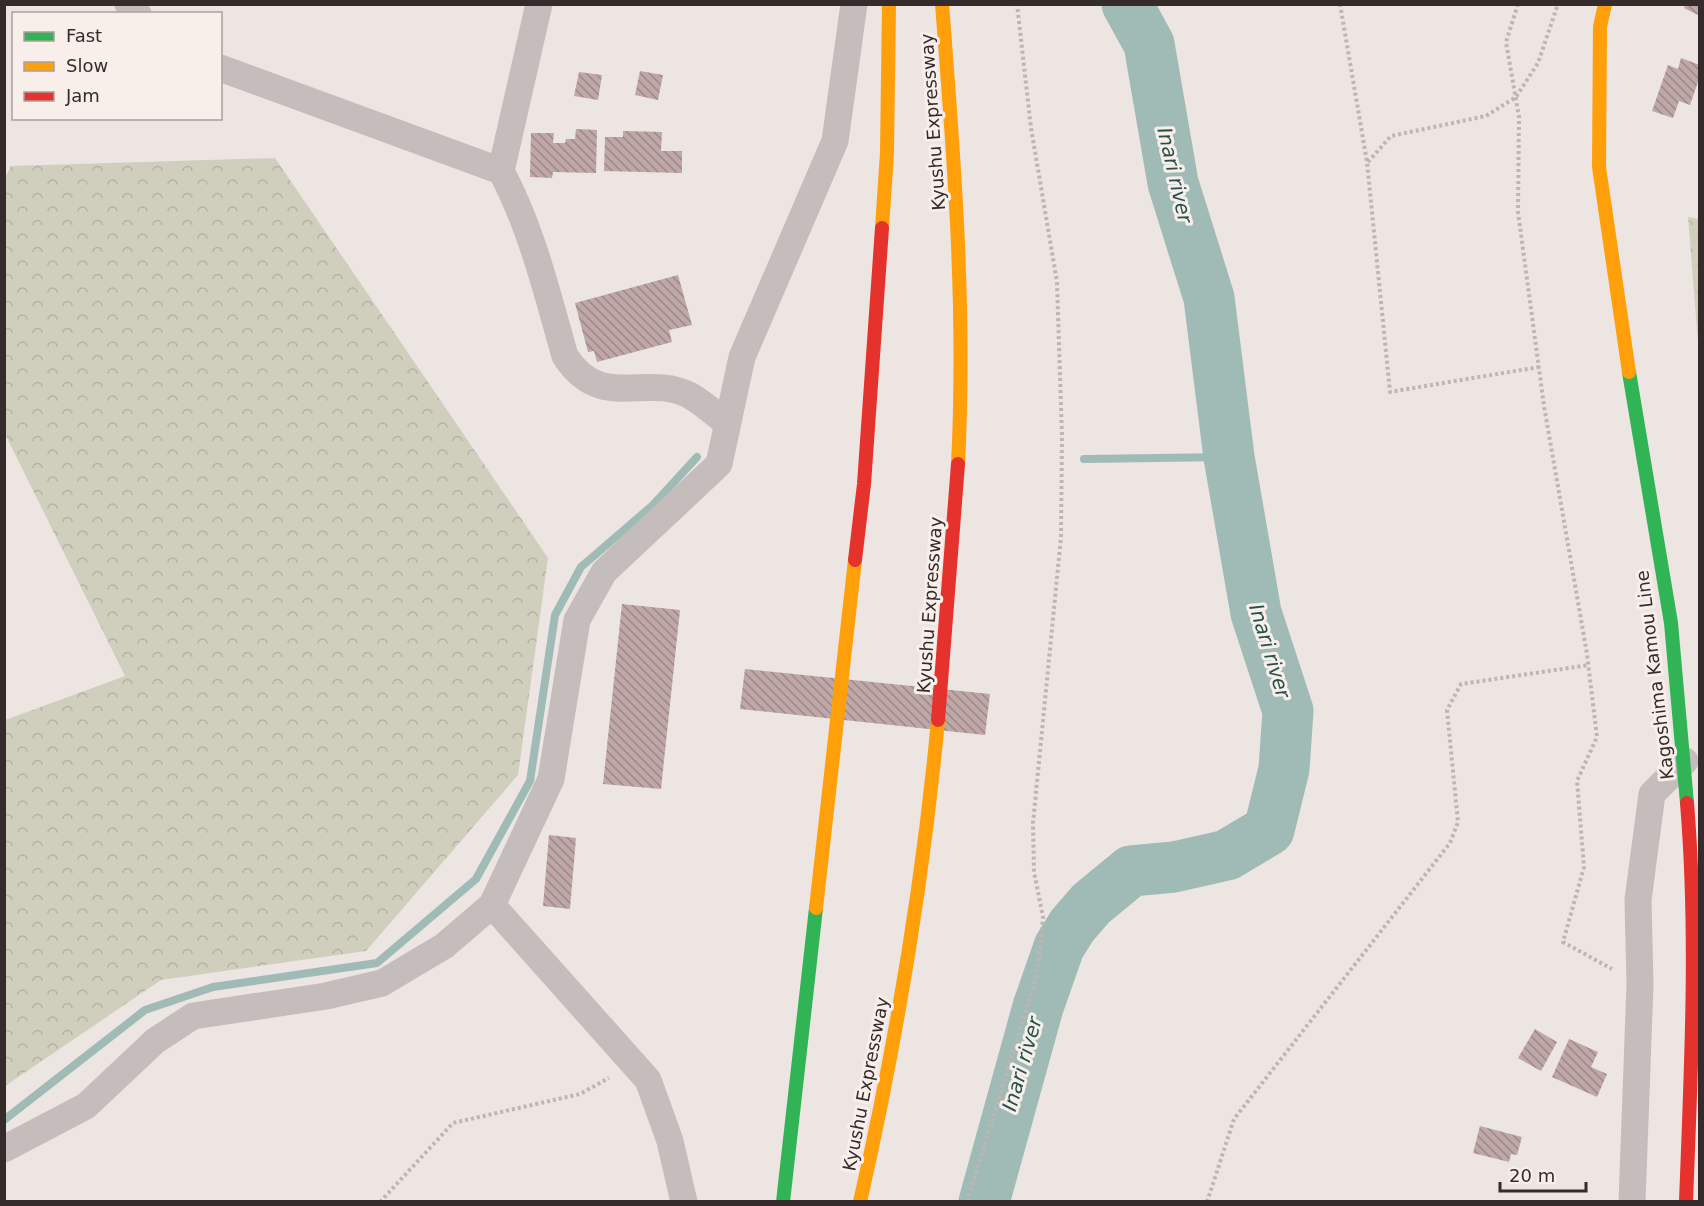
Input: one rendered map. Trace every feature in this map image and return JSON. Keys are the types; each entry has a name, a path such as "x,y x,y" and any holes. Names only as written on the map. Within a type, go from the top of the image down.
{"main road":[{"path":"783,1202 864,484 887,153 888,4"},
{"name":"Kyushu Expressway","path":"860,1202 886,1096 915,923 941,712 953,537 961,344 957,191 942,4"},
{"name":"Kagoshima Kamou Line","path":"1605,4 1600,27 1599,167 1616,297 1671,623 1691,853 1694,971 1686,1202"}],"street":[{"path":"539,4 501,171 518,203 529,233 565,356 576,372 591,383 604,386 669,390 688,394 727,423"},
{"path":"4,1149 86,1106 155,1041 193,1016 326,996 382,983 444,946 492,905 551,779 577,620 604,572 719,464 742,357 835,141 847,8"},
{"path":"222,69 501,171"},
{"path":"1632,1202 1640,984 1638,900 1652,794 1684,761"},
{"path":"492,905 648,1080 670,1141 684,1202"}],"path":[{"path":"967,1202 1035,981 1041,941 1043,917 1034,872 1033,823 1061,537 1062,437 1057,282 1031,128 1017,4"},
{"path":"1340,4 1367,162 1390,392 1539,367"},
{"path":"1518,4 1506,42 1519,117 1518,212 1539,367 1589,666 1596,737 1577,781 1584,867 1563,942 1640,984"},
{"path":"1367,162 1391,136 1486,116 1516,97 1538,63 1558,4"},
{"path":"1207,1202 1234,1119 1450,843 1458,822 1447,710 1461,684 1589,666"},
{"path":"380,1202 453,1123 580,1094 633,1064"}],"green space":[{"path":"275,158 548,558 518,775 366,951 161,980 5,1086 5,720 125,676 5,434 5,178 11,166"},
{"path":"1688,217 1699,219 1699,357 1698,342"}],"building":[{"path":"1686,4 1700,4 1700,16 1684,8"},
{"path":"1681,58 1700,65 1700,76 1690,105 1679,101 1673,118 1652,111 1668,65 1678,69"},
{"path":"640,71 663,75 658,100 635,95"},
{"path":"579,72 602,75 598,100 574,96"},
{"path":"576,129 597,130 596,173 553,172 552,178 530,177 531,133 554,133 553,143 565,143 566,139 575,139"},
{"path":"623,131 662,132 661,151 682,151 682,173 604,171 605,137 623,137"},
{"path":"678,275 692,325 669,330 672,342 597,362 594,351 588,352 575,303"},
{"path":"622,604 680,610 661,789 603,784"},
{"path":"745,669 990,694 985,735 740,709"},
{"path":"549,835 576,838 570,909 543,906"},
{"path":"1535,1029 1557,1042 1541,1071 1518,1058"},
{"path":"1569,1039 1598,1052 1591,1067 1607,1074 1597,1097 1552,1077"},
{"path":"1480,1126 1522,1137 1517,1155 1511,1154 1509,1162 1473,1153"}],"waterway":[{"name":"Inari river","path":"984,1202 1038,1007 1059,947 1072,926 1091,904 1131,871 1174,867 1227,855 1269,830 1284,769 1288,711 1256,613 1229,457 1209,298 1173,183 1149,44 1127,4"},
{"path":"4,1120 145,1010 213,987 377,963 476,879 530,781 555,615 581,567 653,505 697,457"},
{"path":"1084,459 1229,457"}],"traffic: fast":[{"path":"1629,372 1671,623 1687,803"},
{"path":"783,1202 816,908"}],"traffic: slow":[{"path":"882,228 887,153 889,4"},
{"path":"942,4 960,291 958,464"},
{"path":"1605,4 1600,27 1599,167 1629,372"},
{"path":"816,908 855,560"},
{"path":"860,1202 907,963 925,842 938,720"}],"traffic: jam":[{"path":"855,560 864,484 882,228"},
{"path":"938,720 958,464"},
{"path":"1686,1202 1693,953 1687,803"}]}
